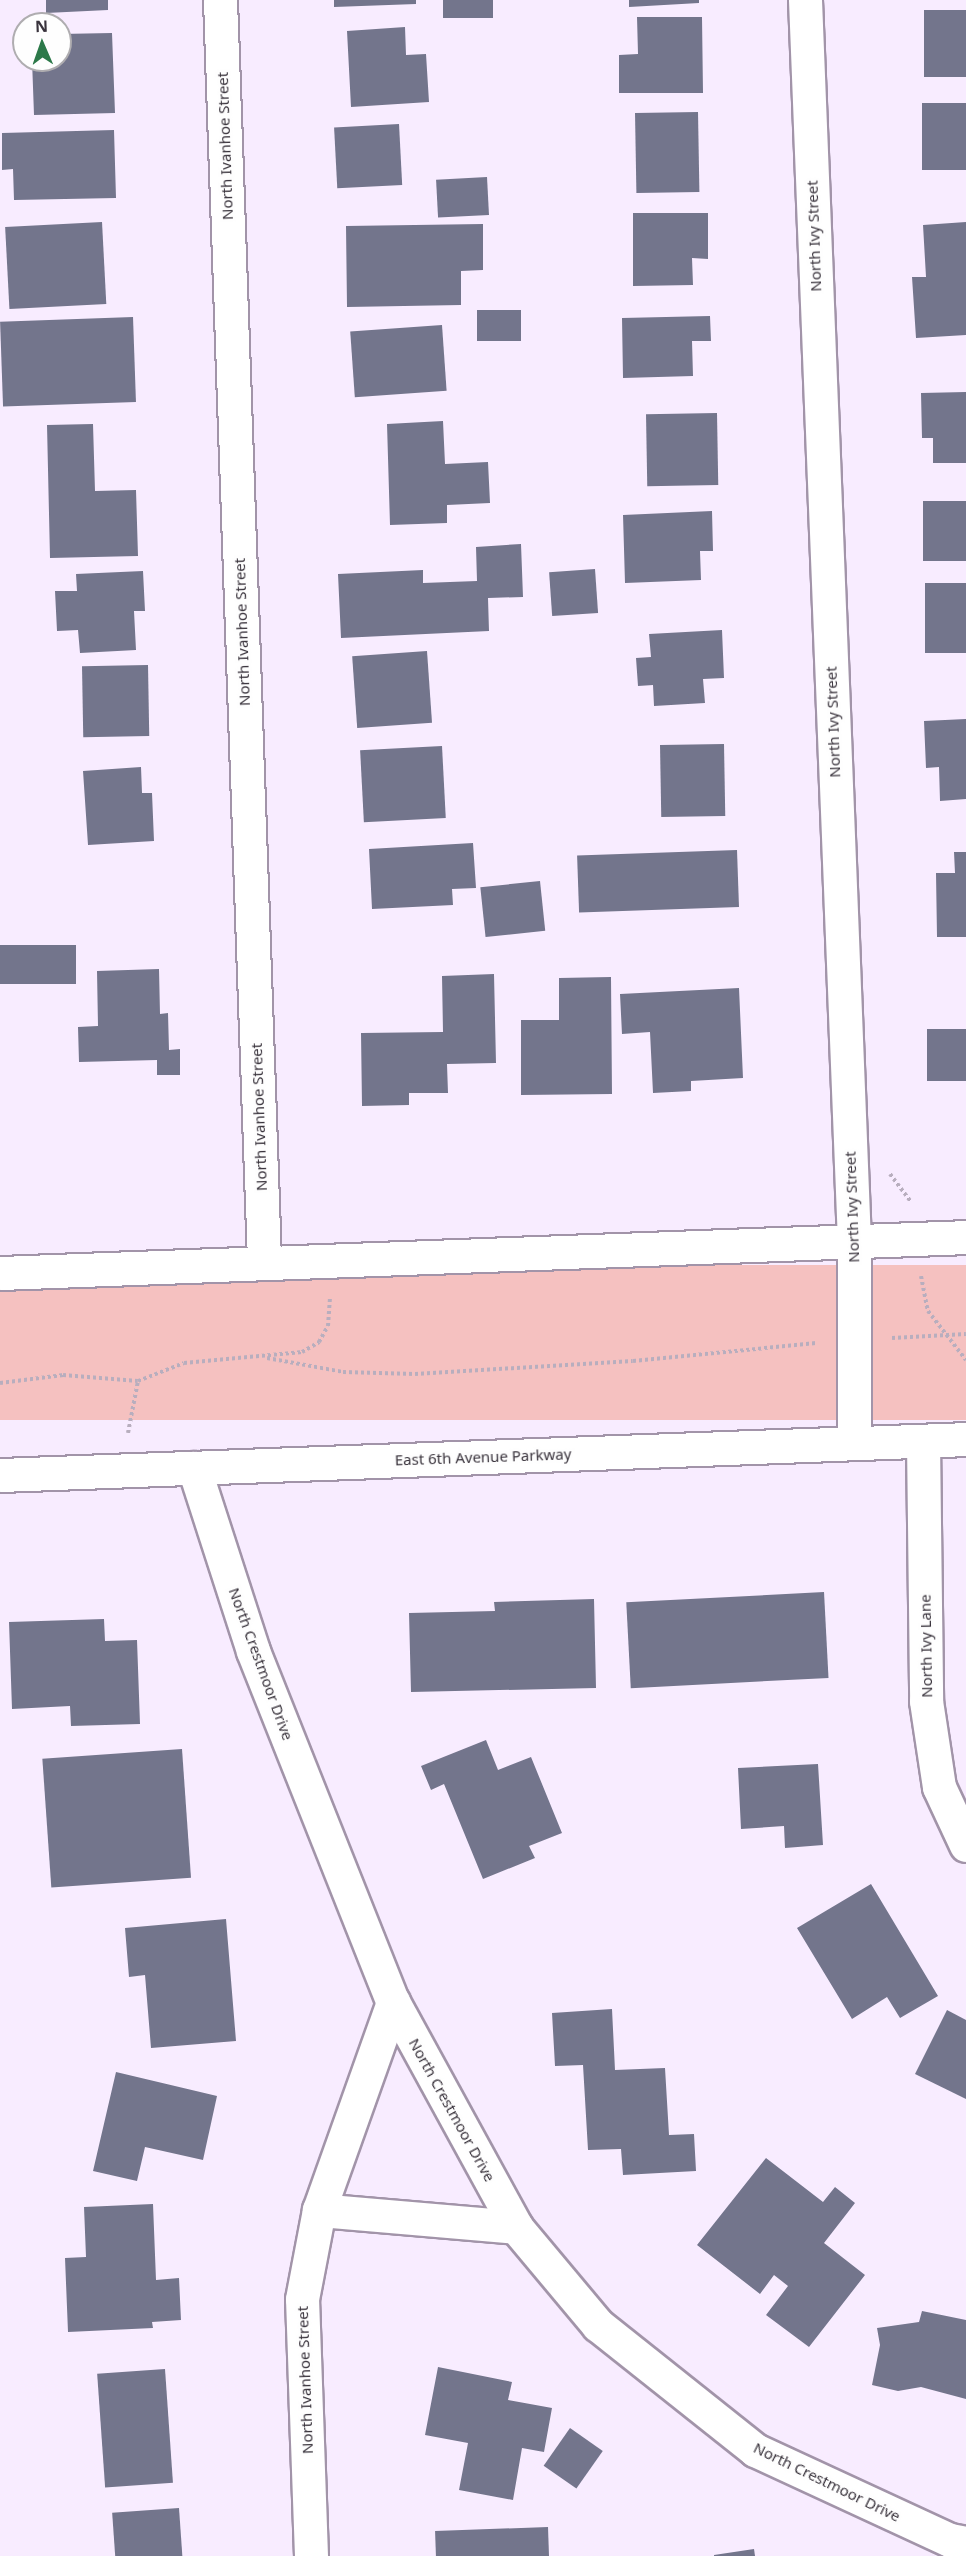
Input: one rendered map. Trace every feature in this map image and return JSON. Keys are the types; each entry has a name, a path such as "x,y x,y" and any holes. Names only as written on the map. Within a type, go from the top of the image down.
{"street":[{"name":"North Ivanhoe Street","path":"220,0 264,1263"},
{"name":"North Ivy Street","path":"805,0 854,1241 856,1340 854,1443"},
{"path":"0,1273 966,1237"},
{"name":"East 6th Avenue Parkway","path":"0,1475 966,1439"},
{"name":"North Ivy Lane","path":"923,1441 926,1701 939,1787 966,1845"},
{"name":"North Crestmoor Drive","path":"194,1468 253,1651 393,2002 516,2227 598,2325 755,2451 955,2546"},
{"name":"North Ivanhoe Street","path":"311,2556 302,2299 319,2210 393,2002"},
{"path":"319,2210 516,2227"}],"path":[{"path":"0,1383 63,1375 138,1381 184,1363 267,1358 302,1352 319,1342 328,1326 330,1305 327,1260"},
{"path":"267,1358 343,1372 415,1374 610,1362 856,1340 966,1334"},
{"path":"127,1471 128,1426 138,1381"}],"shaded area":[{"path":"0,1265 966,1265 966,1420 0,1420"}],"building":[{"path":"46,0 108,0 108,10 46,12"},
{"path":"334,0 416,0 416,4 334,7"},
{"path":"443,0 493,0 493,18 443,18"},
{"path":"629,0 699,0 699,3 629,7"},
{"path":"924,10 966,10 966,77 924,77"},
{"path":"637,17 702,17 703,93 619,93 619,55 638,54"},
{"path":"405,27 406,55 426,54 429,102 351,107 347,31"},
{"path":"112,33 115,113 34,115 32,72 72,72 72,34"},
{"path":"922,103 966,103 966,170 922,170"},
{"path":"698,112 699,192 636,193 635,113"},
{"path":"399,124 402,185 337,188 334,127"},
{"path":"114,130 116,198 14,200 13,169 2,170 2,133"},
{"path":"487,177 489,215 438,218 436,180"},
{"path":"633,213 708,213 708,259 692,258 693,285 633,286"},
{"path":"102,222 106,304 9,309 5,227"},
{"path":"966,222 966,335 916,338 912,277 926,277 923,225"},
{"path":"483,224 483,270 461,271 461,305 347,307 346,226"},
{"path":"477,310 521,310 521,341 477,341"},
{"path":"710,316 711,341 692,341 693,376 623,378 622,318"},
{"path":"133,317 136,402 3,407 0,322"},
{"path":"442,325 447,391 355,397 350,331"},
{"path":"966,392 966,463 933,463 933,438 922,438 921,393"},
{"path":"717,413 718,485 647,486 646,414"},
{"path":"443,421 445,464 488,462 490,503 447,505 447,523 390,525 387,424"},
{"path":"93,424 95,491 136,490 138,556 50,558 47,425"},
{"path":"923,501 966,501 966,561 923,561"},
{"path":"712,511 713,551 700,551 701,580 625,583 623,515"},
{"path":"521,544 523,597 488,598 489,631 341,638 338,574 423,570 423,583 477,581 476,547"},
{"path":"595,569 598,613 552,616 549,572"},
{"path":"143,571 145,611 134,611 136,650 80,653 78,630 57,631 55,591 77,591 76,574"},
{"path":"925,583 966,583 966,653 925,653"},
{"path":"722,630 724,678 703,679 705,703 654,706 653,685 638,686 636,658 651,657 649,634"},
{"path":"427,651 432,723 357,728 352,656"},
{"path":"148,665 149,736 83,737 82,666"},
{"path":"966,719 966,799 940,801 939,767 926,768 924,721"},
{"path":"724,744 725,816 661,817 660,745"},
{"path":"442,746 446,818 364,822 360,750"},
{"path":"141,767 142,793 152,793 154,841 88,845 83,771"},
{"path":"473,843 476,888 452,889 453,905 372,909 369,849"},
{"path":"737,850 739,907 579,913 577,856"},
{"path":"954,852 966,852 966,937 937,937 936,873 955,873"},
{"path":"540,881 545,931 486,937 480,887"},
{"path":"0,945 76,945 76,984 0,984"},
{"path":"159,969 160,1014 168,1013 169,1050 180,1049 180,1075 157,1075 157,1060 79,1062 78,1027 98,1026 97,971"},
{"path":"494,974 496,1063 447,1064 448,1093 409,1093 409,1105 362,1106 361,1033 443,1032 442,976"},
{"path":"611,977 612,1094 521,1095 521,1020 559,1020 559,978"},
{"path":"739,988 743,1078 691,1081 691,1091 653,1093 650,1032 622,1034 620,994"},
{"path":"927,1029 966,1029 966,1081 927,1081"},
{"path":"824,1592 829,1678 631,1688 626,1602"},
{"path":"594,1599 596,1688 411,1692 409,1613 495,1611 494,1602"},
{"path":"104,1619 105,1641 137,1640 140,1724 71,1726 70,1706 12,1709 9,1622"},
{"path":"486,1740 498,1770 531,1757 562,1833 529,1846 535,1858 483,1879 444,1784 431,1790 421,1766"},
{"path":"182,1749 191,1878 51,1887 42,1759"},
{"path":"818,1764 823,1845 785,1848 784,1826 741,1829 738,1768"},
{"path":"871,1884 938,1996 900,2018 887,1997 852,2019 797,1928"},
{"path":"226,1919 236,2041 151,2048 145,1975 129,1977 125,1928"},
{"path":"612,2009 615,2070 665,2068 669,2135 694,2134 696,2171 623,2175 621,2149 588,2150 583,2065 555,2066 552,2013"},
{"path":"947,2010 966,2020 966,2099 915,2074"},
{"path":"116,2072 217,2096 203,2160 145,2147 137,2181 93,2171"},
{"path":"766,2158 823,2202 835,2187 855,2203 824,2243 865,2275 809,2347 766,2315 788,2286 774,2275 760,2294 697,2245"},
{"path":"153,2204 156,2280 179,2278 181,2320 152,2322 153,2328 68,2332 65,2258 86,2257 84,2207"},
{"path":"922,2311 966,2320 966,2399 921,2387 898,2391 872,2385 880,2345 877,2328 919,2322"},
{"path":"438,2367 512,2382 508,2400 552,2408 544,2452 522,2448 513,2500 459,2490 468,2443 425,2435"},
{"path":"165,2369 173,2483 105,2487 97,2374"},
{"path":"570,2428 603,2451 576,2489 544,2466"},
{"path":"179,2508 182,2556 115,2556 112,2513"},
{"path":"548,2527 549,2556 436,2556 435,2531"},
{"path":"754,2549 755,2556 714,2556 714,2555"}]}
